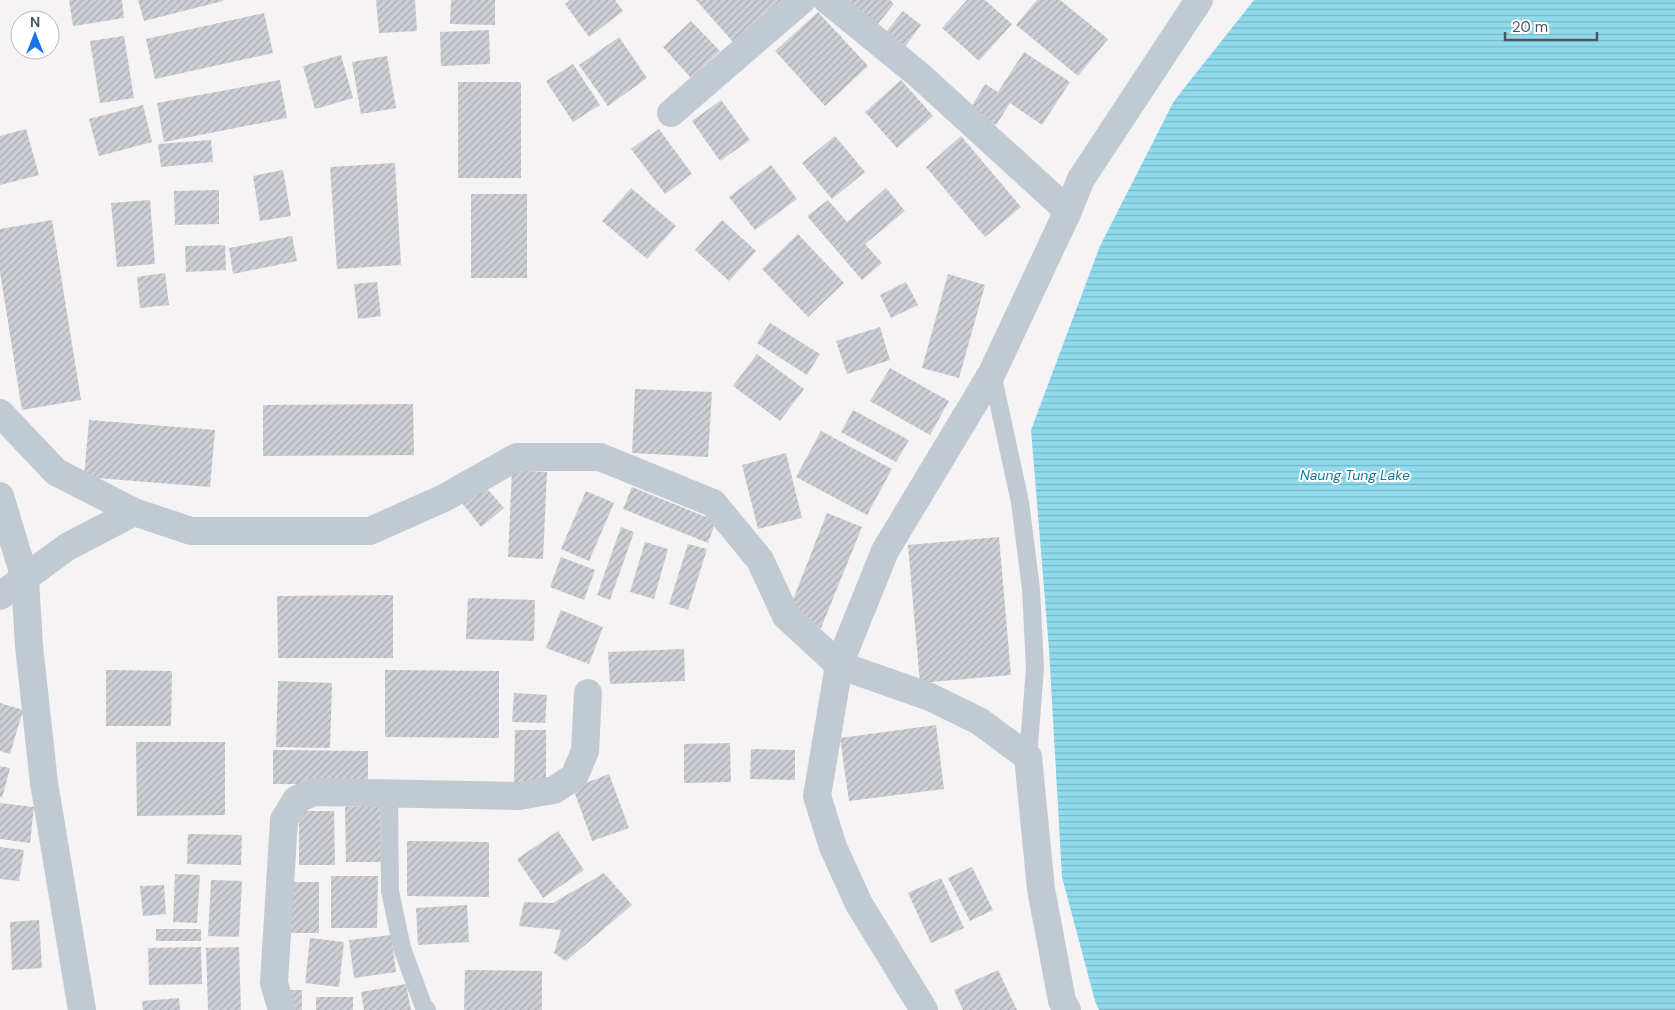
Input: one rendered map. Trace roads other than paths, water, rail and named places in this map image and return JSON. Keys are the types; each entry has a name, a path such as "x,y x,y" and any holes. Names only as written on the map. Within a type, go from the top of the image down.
{"street":[{"path":"672,113 802,0"},
{"path":"827,0 919,75 1068,210"},
{"path":"924,1010 859,904 833,847 817,796 839,664 885,551 992,373 1081,179 1193,3"},
{"path":"0,413 56,472 134,512 192,531 370,531 444,498 517,457 600,457 713,503 760,560 786,616 839,664 930,698 971,717 1028,757 1041,890 1062,1001 1067,1010"},
{"path":"0,496 25,579 29,646 44,783 82,1010"},
{"path":"0,596 67,547 134,512"},
{"path":"282,1010 274,983 284,820 296,800 313,792 519,796 554,790 574,777 585,752 588,693"}],"lane":[{"path":"992,373 1020,502 1031,589 1035,668 1028,757"},
{"path":"389,794 390,891 402,948 423,1005 427,1010"}],"water":[{"name":"Naung Tung Lake","path":"1254,0 1675,0 1675,1010 1099,1010 1095,1001 1062,877 1049,649 1031,430 1100,246 1174,101"}]}
